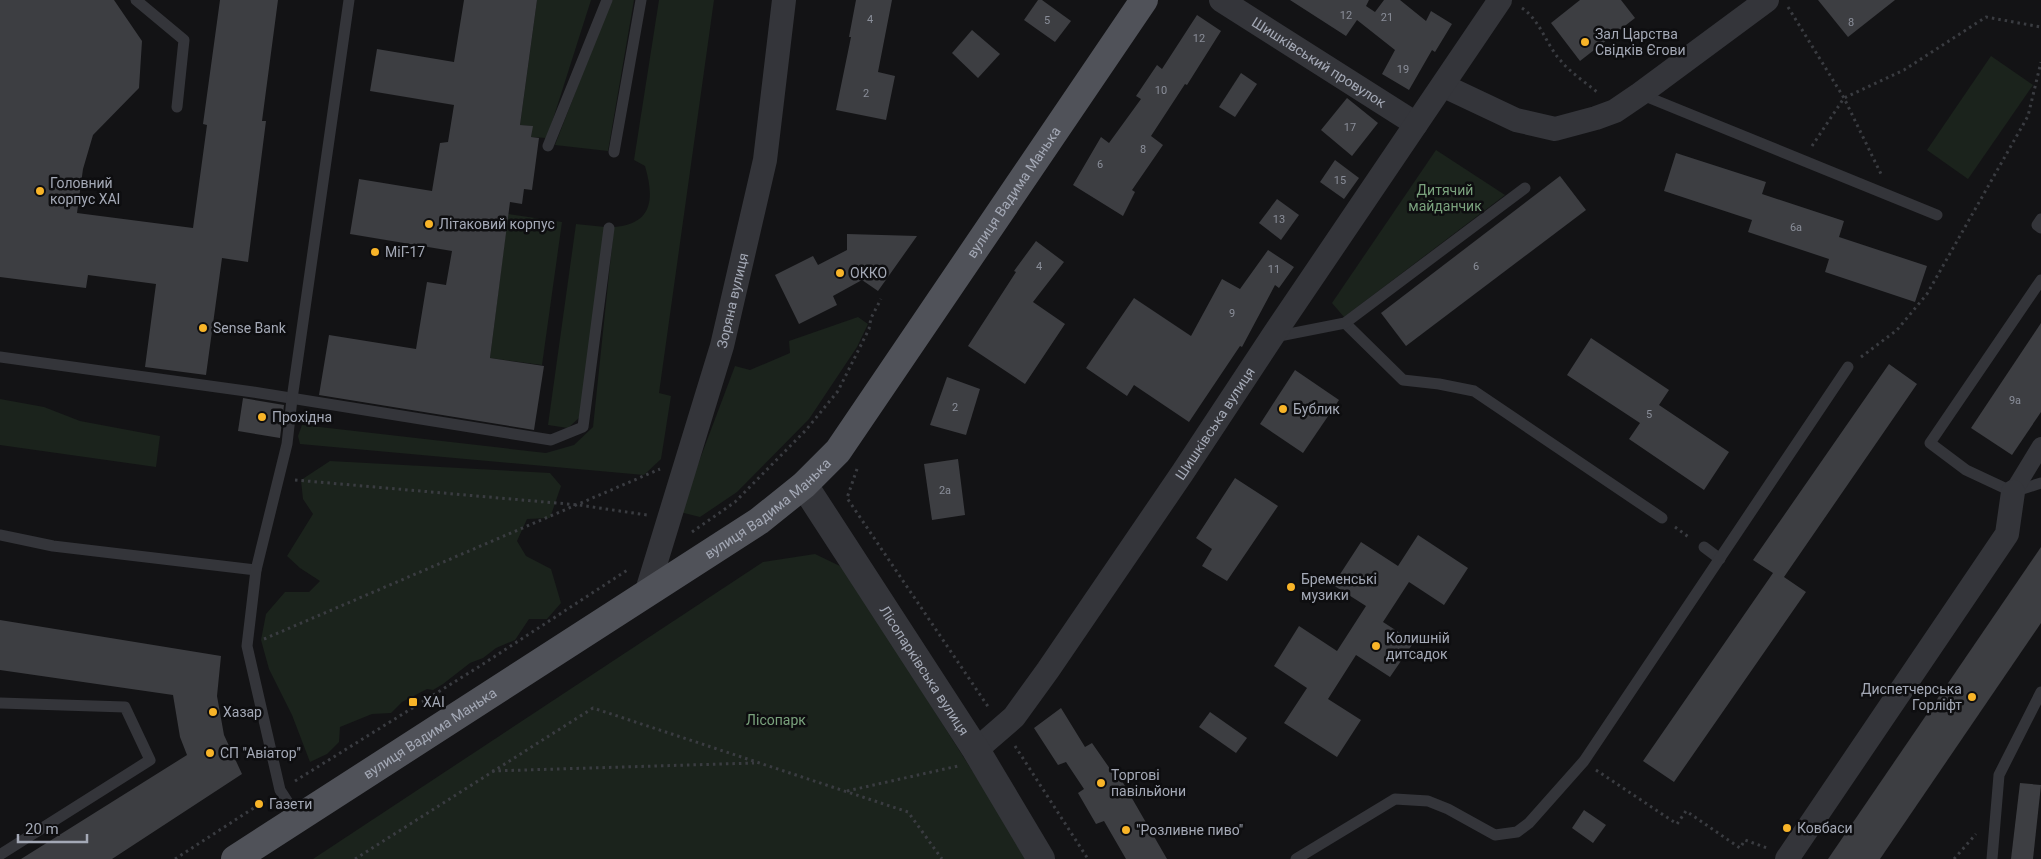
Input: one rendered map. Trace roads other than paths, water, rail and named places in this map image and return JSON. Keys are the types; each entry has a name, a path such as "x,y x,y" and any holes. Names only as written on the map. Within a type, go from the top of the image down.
{"main road":[{"name":"вулиця Вадима Манька","path":"235,859 759,521 804,485 838,451 856,426 948,287 1144,0"}],"street":[{"name":"Зоряна вулиця","path":"646,594 722,346 765,160 784,0"},
{"name":"Шишківський провулок","path":"1221,0 1416,124"},
{"path":"1444,86 1516,120 1555,129 1615,111 1767,0"},
{"name":"Шишківська вулиця","path":"972,757 1020,709 1179,469 1272,337 1416,124 1508,2"},
{"path":"1788,858 2006,534 2013,492 2041,446"},
{"name":"Лісопарківська вулиця","path":"804,485 972,757 1041,859"}],"lane":[{"path":"136,0 184,40 177,107"},
{"path":"298,818 280,790 247,646 256,570 287,444 349,0"},
{"path":"548,146 607,0"},
{"path":"614,152 641,0"},
{"path":"1640,94 1937,215"},
{"path":"1272,337 1345,323 1524,188"},
{"path":"2041,219 2037,225 2041,228"},
{"path":"0,357 292,399 551,440 583,426 609,228"},
{"path":"2041,280 1930,442 1966,470 2013,492 2041,483"},
{"path":"1345,323 1403,380 1474,390 1662,518"},
{"path":"1296,859 1395,799 1428,801 1448,808 1496,835 1517,832 1529,823 1584,761 1848,367"},
{"path":"0,535 53,546 256,570"},
{"path":"1704,547 1720,559"},
{"path":"1992,859 1999,776 2041,692"},
{"path":"0,703 125,707 150,760 1,854"}],"place":[{"name":"Зал Царства Свідків Єгови","path":"1585,42"},
{"name":"Головний корпус ХАІ","path":"40,191"},
{"name":"Літаковий корпус","path":"429,224"},
{"name":"МіГ-17","path":"375,252"},
{"name":"ОККО","path":"840,273"},
{"name":"Sense Bank","path":"203,328"},
{"name":"Бублик","path":"1283,409"},
{"name":"Прохідна","path":"262,417"},
{"name":"Бременські музики","path":"1291,587"},
{"name":"Колишній дитсадок","path":"1376,646"},
{"name":"Диспетчерська Горліфт","path":"1972,697"},
{"name":"ХАІ","path":"413,702"},
{"name":"Хазар","path":"213,712"},
{"name":"СП \"Авіатор\"","path":"210,753"},
{"name":"Торгові павільйони","path":"1101,783"},
{"name":"Газети","path":"259,804"},
{"name":"Ковбаси","path":"1787,828"},
{"name":"\"Розливне пиво\"","path":"1126,830"}],"park label":[{"name":"Дитячий майданчик","path":"1445,198"},
{"name":"Лісопарк","path":"776,720"}]}
